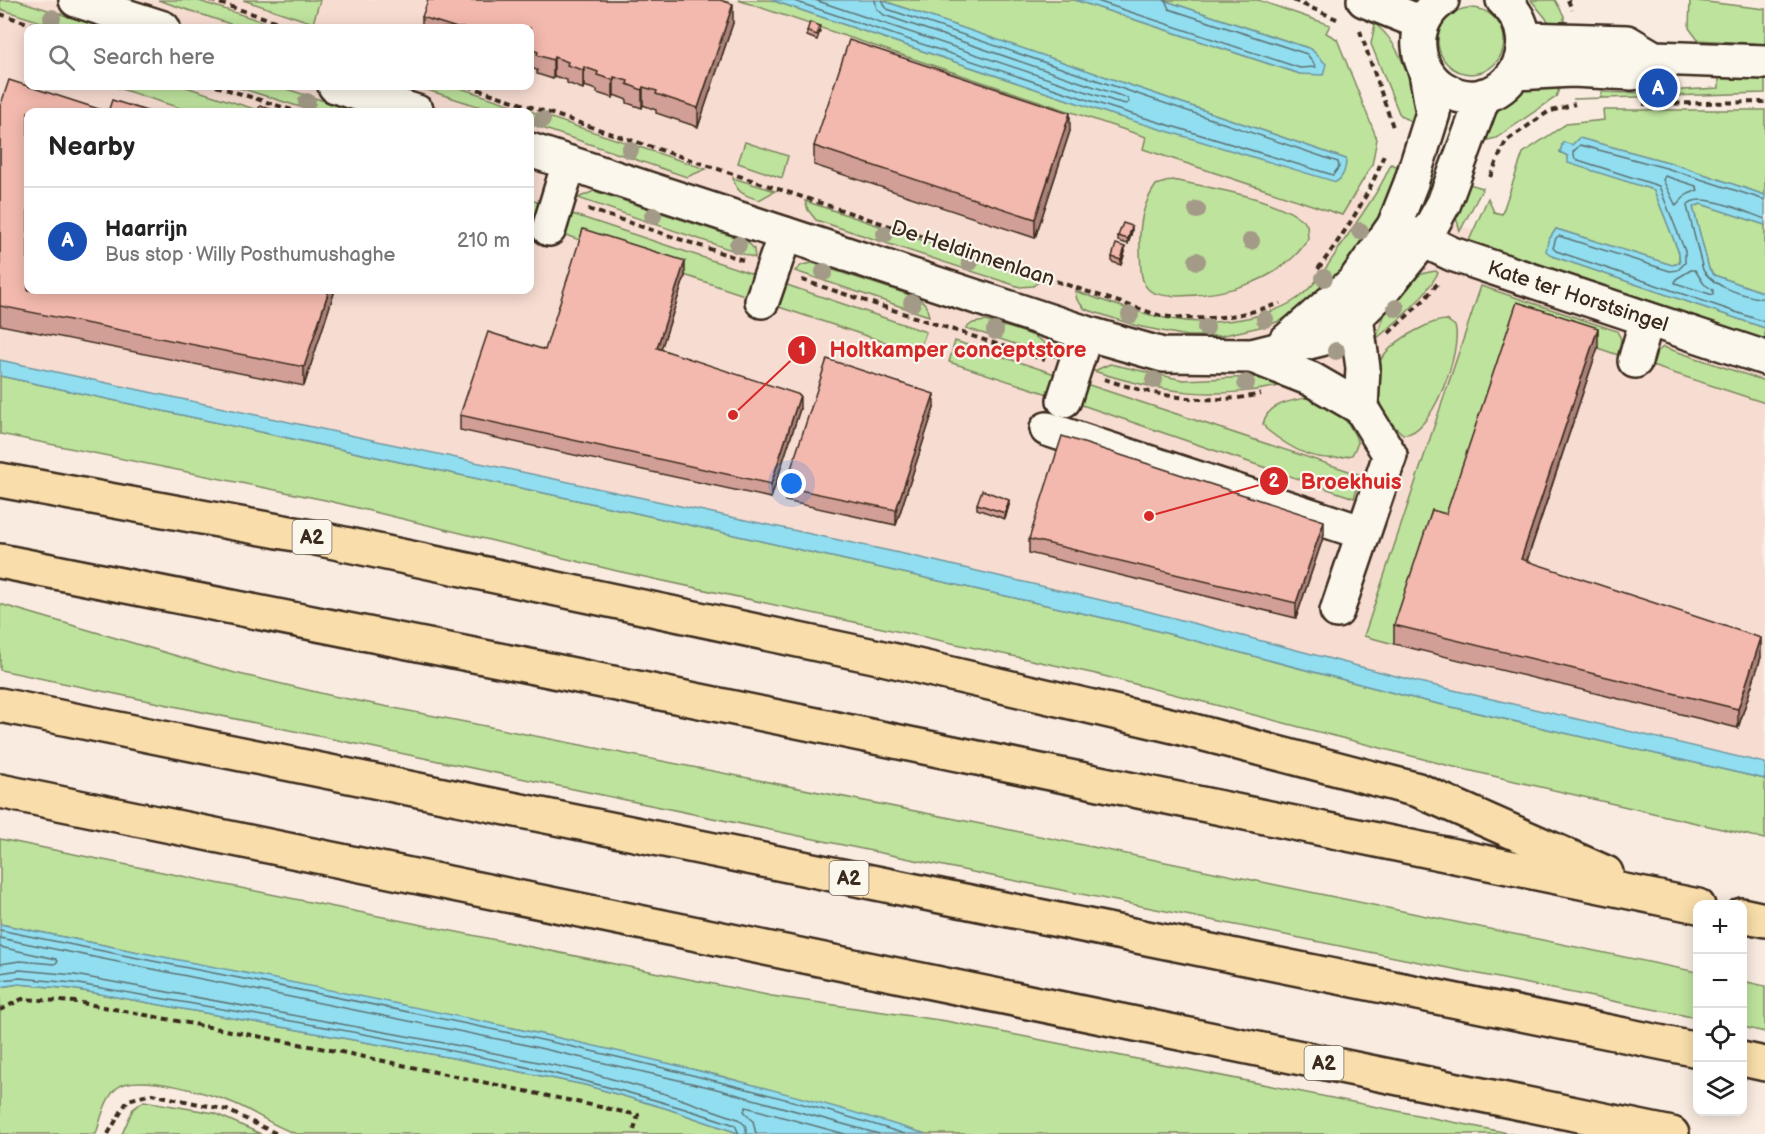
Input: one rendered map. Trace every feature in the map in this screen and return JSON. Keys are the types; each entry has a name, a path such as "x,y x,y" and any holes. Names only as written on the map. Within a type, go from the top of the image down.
{"highway":[{"name":"A2","path":"0,480 310,537 874,656 1178,727 1418,790 1683,903"},
{"name":"A2","path":"0,561 1364,836 1683,903"},
{"name":"A2","path":"0,705 1693,1049"},
{"name":"A2","path":"0,791 1672,1134"},
{"path":"1747,916 1765,920"},
{"path":"1747,1060 1765,1064"}],"street":[{"path":"76,0 151,24"},
{"path":"1355,16 1432,12 1418,40 1419,57 1426,72 1437,85 1452,93 1467,97 1484,95 1502,87 1516,73 1523,57 1525,39 1520,21 1503,0"},
{"path":"1525,39 1627,42 1654,58 1765,62"},
{"path":"1516,73 1572,70 1632,73 1654,58"},
{"path":"1336,611 1389,455 1361,408 1265,352 1354,282 1394,226 1411,183 1433,113 1426,72"},
{"path":"348,90 404,108"},
{"name":"De Heldinnenlaan","path":"534,151 1086,333 1162,355 1265,352 1321,339 1356,317 1385,288 1423,242 1444,203 1484,95"},
{"path":"549,229 569,163"},
{"name":"Kate ter Horstsingel","path":"1394,226 1423,242 1452,254 1765,358"},
{"path":"762,301 785,234"},
{"path":"1356,317 1363,368 1361,408"},
{"path":"1635,361 1647,319"},
{"path":"1064,400 1086,333"},
{"path":"1047,429 1361,532"}],"path":[{"path":"210,0 284,24"},
{"path":"1293,0 1355,16 1393,127 1389,138"},
{"path":"0,14 31,24"},
{"path":"229,90 285,108"},
{"name":"De Heldinnenlaan","path":"480,90 1161,316 1203,320 1234,316 1285,301"},
{"path":"1636,104 1765,102"},
{"path":"1499,159 1506,141 1548,112 1571,104 1582,104"},
{"path":"1312,277 1344,233 1377,175 1386,149"},
{"path":"0,1010 22,999 77,1002 341,1052 638,1115 633,1134"},
{"path":"108,1134 128,1100 152,1094 227,1110 277,1134"}],"shaded area":[{"path":"0,0 788,0 1552,256 1765,324 1765,763 1415,681 1139,609 913,556 0,360"}],"green space":[{"path":"0,0 17,0 92,24 47,24 0,9"},
{"path":"158,0 196,0 270,24 230,24"},
{"path":"243,0 320,0 313,23"},
{"path":"738,0 771,0 1110,114 1340,179 1346,159 881,0 1075,0 1300,74 1323,74 1321,61 1311,49 1163,0 1258,0 1330,25 1326,33 1337,39 1377,139 1372,165 1342,215 1143,149 1146,137"},
{"path":"1531,0 1555,0 1564,16 1564,26 1549,22"},
{"path":"1690,0 1765,9 1765,44 1698,40 1689,28"},
{"path":"1465,8 1477,8 1495,17 1502,28 1504,41 1502,54 1495,65 1484,72 1465,74 1452,69 1443,60 1438,47 1438,35 1443,22 1452,13"},
{"path":"1375,24 1393,43 1406,69 1419,124 1404,118 1399,113 1371,44"},
{"path":"1719,77 1765,79 1765,93 1573,99 1601,98 1602,92 1629,93 1719,88"},
{"path":"1561,83 1556,97 1496,138 1480,142 1489,116 1497,110 1531,86"},
{"path":"124,90 195,90 252,108 180,108"},
{"path":"247,90 290,90 346,108 303,108"},
{"path":"427,90 466,90 521,108 484,108"},
{"path":"1603,110 1765,110 1765,195 1668,162 1579,138 1572,145 1563,142 1560,152 1568,156 1569,163 1654,190 1679,253 1679,263 1672,265 1556,229 1548,241 1552,256 1765,328 1765,344 1468,243 1488,198 1494,212 1502,214 1523,153 1566,124 1604,120"},
{"path":"534,112 706,169 687,177 534,125"},
{"path":"745,142 788,156 782,178 738,163"},
{"path":"1391,164 1407,170 1354,265 1289,317 1269,325 1220,336 1187,336 1137,326 1085,309 1077,300 1075,291 1162,318 1205,322 1252,317 1282,307 1306,292 1319,278 1382,183"},
{"path":"733,178 775,191 759,200 739,190"},
{"path":"1172,180 1244,195 1282,208 1297,216 1307,225 1308,239 1283,265 1268,275 1234,289 1197,295 1171,296 1155,293 1148,289 1142,276 1141,224 1147,200 1156,185"},
{"path":"1462,182 1483,188 1460,231 1454,211"},
{"path":"594,191 747,241 754,249 755,258 578,198"},
{"path":"534,201 541,203 534,221"},
{"path":"805,201 1041,280 1033,286 1020,287 816,220 808,210"},
{"path":"1701,204 1765,225 1765,293 1714,275 1709,269 1693,207"},
{"path":"569,213 756,275 750,297 562,234"},
{"path":"812,263 919,298 926,305 929,316 795,271 802,265"},
{"path":"1436,271 1438,273 1432,283 1418,301 1376,339 1384,315 1395,294 1412,279"},
{"path":"784,284 926,332 918,353 776,306"},
{"path":"1481,286 1617,331 1621,339 1618,355 1517,320 1446,533 1432,529 1394,644 1364,636"},
{"path":"1447,320 1455,326 1456,337 1454,353 1442,390 1424,422 1414,431 1403,434 1390,421 1378,396 1376,377 1379,362 1393,346 1405,337 1428,325"},
{"path":"985,321 1035,337 1050,349 1055,357 966,328 973,323"},
{"path":"955,341 1055,374 1048,394 949,362"},
{"path":"1663,347 1765,381 1765,403 1649,365 1651,357"},
{"path":"1110,364 1183,380 1255,377 1288,384 1238,392 1190,392 1143,385 1094,371"},
{"path":"0,376 609,507 1131,624 1413,698 1765,779 1765,839 1450,766 1096,674 617,571 325,500 0,434"},
{"path":"1086,384 1361,475 1354,498 1079,404"},
{"path":"1306,398 1324,403 1345,419 1358,443 1352,455 1328,458 1306,454 1266,429 1263,424 1265,417 1274,408 1286,402"},
{"path":"0,604 235,673 333,696 996,827 1693,971 1693,1017 987,875 0,670"},
{"path":"0,839 772,996 946,1021 1513,1134 926,1134 717,1075 525,1031 0,924"},
{"path":"1747,982 1765,986 1765,1032 1747,1028"},
{"path":"19,984 72,989 453,1058 585,1085 665,1108 741,1134 297,1134 238,1105 213,1096 177,1086 141,1082 127,1083 113,1092 104,1109 96,1134 0,1134 0,987"},
{"path":"144,1101 214,1113 261,1134 122,1134 133,1109"}],"water":[{"path":"771,0 881,0 1346,159 1343,175 1336,182 1110,114"},
{"path":"1075,0 1163,0 1311,49 1326,64 1323,75 1300,74"},
{"path":"1579,138 1668,162 1765,195 1765,225 1701,204 1693,207 1709,269 1714,275 1765,293 1765,328 1552,256 1546,251 1548,241 1556,229 1672,265 1680,263 1679,253 1654,190 1568,163 1568,156 1560,152 1563,142 1572,145"},
{"path":"0,360 913,556 1139,609 1415,681 1765,763 1765,779 1413,698 1131,624 609,507 0,376"},
{"path":"0,924 582,1043 812,1101 926,1134 741,1134 665,1108 585,1085 453,1058 72,989 19,984 0,987"}],"building":[{"path":"428,0 720,0 733,4 698,108 656,94 657,91 643,87 642,90 627,84 628,81 614,77 613,80 597,75 598,72 584,67 583,70 567,65 568,62 554,57 553,60 537,55 538,52 534,50 534,24 444,24 422,17"},
{"path":"810,22 820,26 817,35 807,31"},
{"path":"849,40 1070,113 1035,219 814,146"},
{"path":"9,80 24,85 24,90 40,90 96,108 24,108 24,294 328,294 304,367 0,306 0,107"},
{"path":"112,100 137,108 109,108"},
{"path":"1123,223 1132,226 1128,239 1118,236"},
{"path":"583,229 685,261 657,348 800,395 771,484 460,415 488,332 545,350"},
{"path":"1116,244 1125,247 1121,260 1112,257"},
{"path":"1517,302 1598,328 1521,559 1761,638 1738,709 1394,625 1432,510 1446,514"},
{"path":"827,359 934,394 896,510 785,487"},
{"path":"1062,436 1324,521 1296,603 1029,539"},
{"path":"982,490 1009,500 1005,513 977,504"}],"place":[{"name":"Haarrijn","path":"1658,88"},
{"name":"Holtkamper conceptstore","path":"733,415"},
{"name":"Broekhuis","path":"1149,516"}]}
